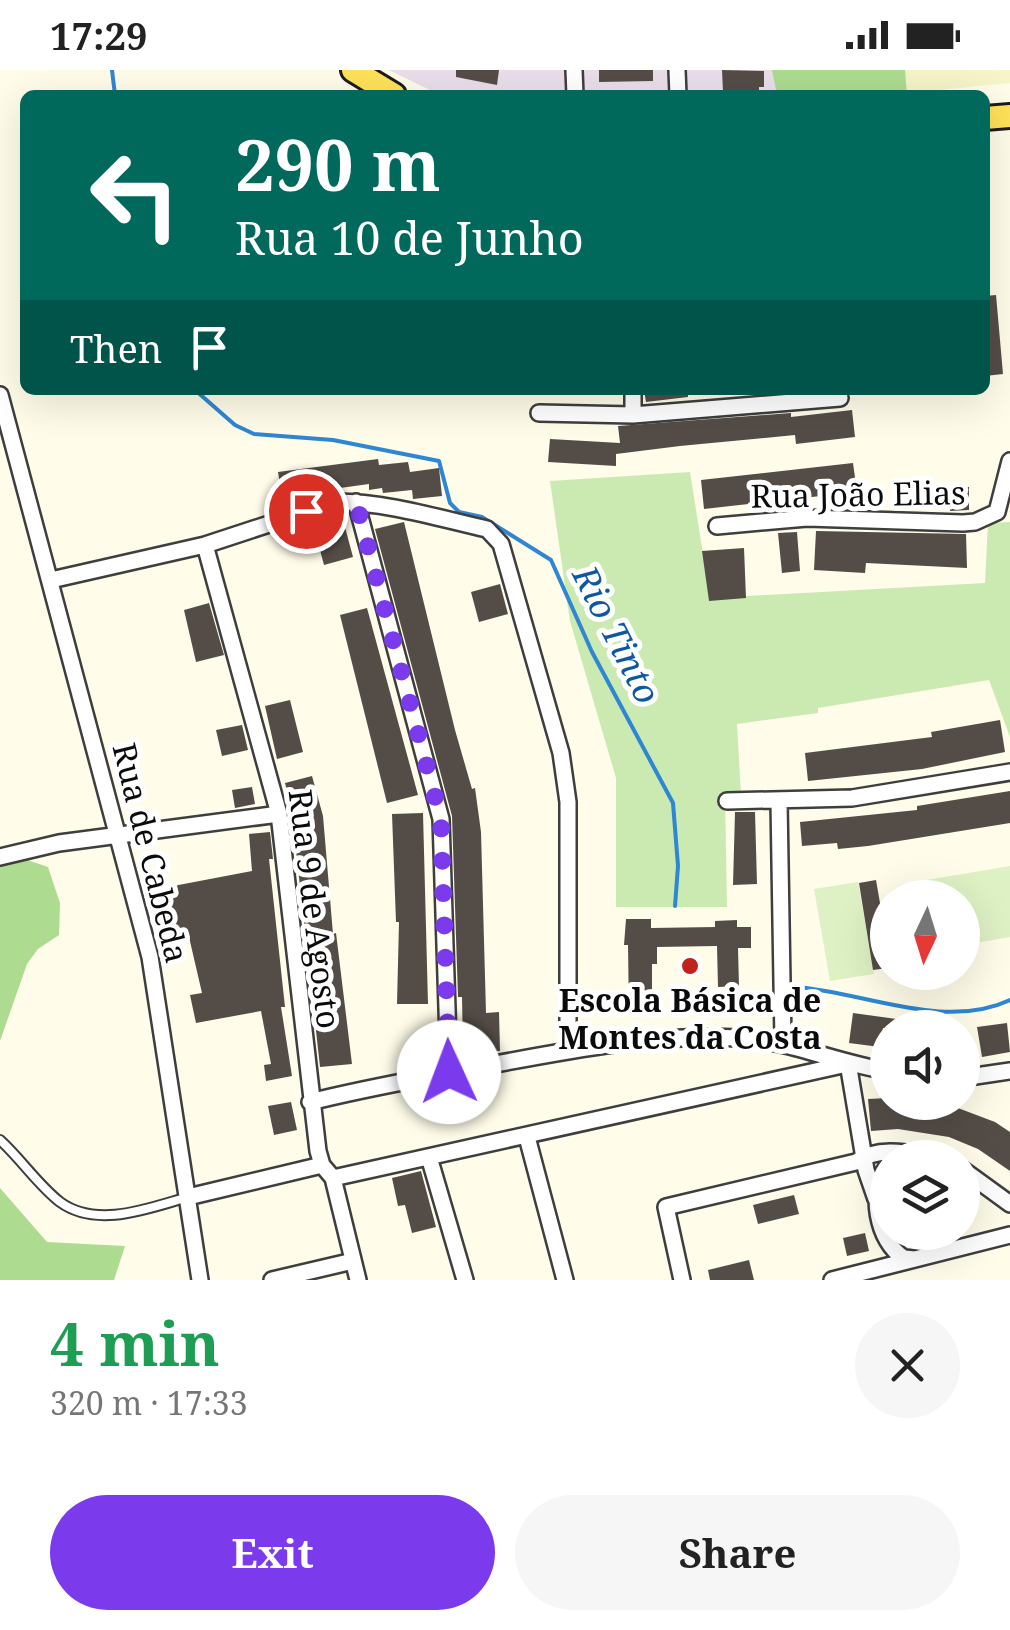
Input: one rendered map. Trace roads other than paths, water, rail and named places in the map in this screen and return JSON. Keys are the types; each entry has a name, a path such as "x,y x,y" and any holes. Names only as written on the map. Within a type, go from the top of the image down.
{"main road":[{"path":"363,74 387,90"}],"street":[{"name":"Rua de Cabeda","path":"0,395 150,956 200,1280"},
{"path":"632,395 633,415"},
{"path":"539,413 633,415 840,398"},
{"path":"1004,513 1010,462"},
{"path":"51,580 205,545 336,502 356,502 487,529 501,544 561,753 568,802 568,1051"},
{"path":"356,502 441,819 449,1072"},
{"name":"Rua João Elias","path":"717,526 807,518 962,523 1004,513"},
{"name":"Rua 9 de Agosto","path":"205,545 279,814 310,1102 322,1165 333,1178 358,1280"},
{"path":"727,801 852,798 1010,772"},
{"path":"779,802 783,1042"},
{"path":"0,857 118,834 279,814"},
{"path":"310,1102 568,1051 691,1039 783,1042 870,1067"},
{"path":"333,1178 848,1063"},
{"path":"848,1063 870,1183"},
{"path":"980,1075 1010,1071"},
{"path":"526,1137 565,1280"},
{"path":"682,1280 666,1208 856,1162 870,1154"},
{"path":"429,1157 465,1280"},
{"path":"188,1197 322,1165"},
{"path":"980,1182 1010,1204"},
{"path":"832,1280 1010,1235"},
{"path":"876,1270 884,1262 885,1250"},
{"path":"895,1250 904,1258 920,1259"},
{"path":"272,1280 354,1261"}],"lane":[{"path":"0,1140 61,1202 82,1214 108,1216 188,1197"}],"waterway":[{"name":"Rio Tinto","path":"112,70 114,90"},
{"name":"Rio Tinto","path":"201,395 235,425 254,434 333,440 439,461 450,503 459,512 482,517 551,560 592,652 673,803 678,866 675,906"},
{"name":"Rio Tinto","path":"796,987 931,1011 985,1009 1010,1000"}],"place":[{"name":"Escola Básica de Montes da Costa","path":"690,966"}]}
